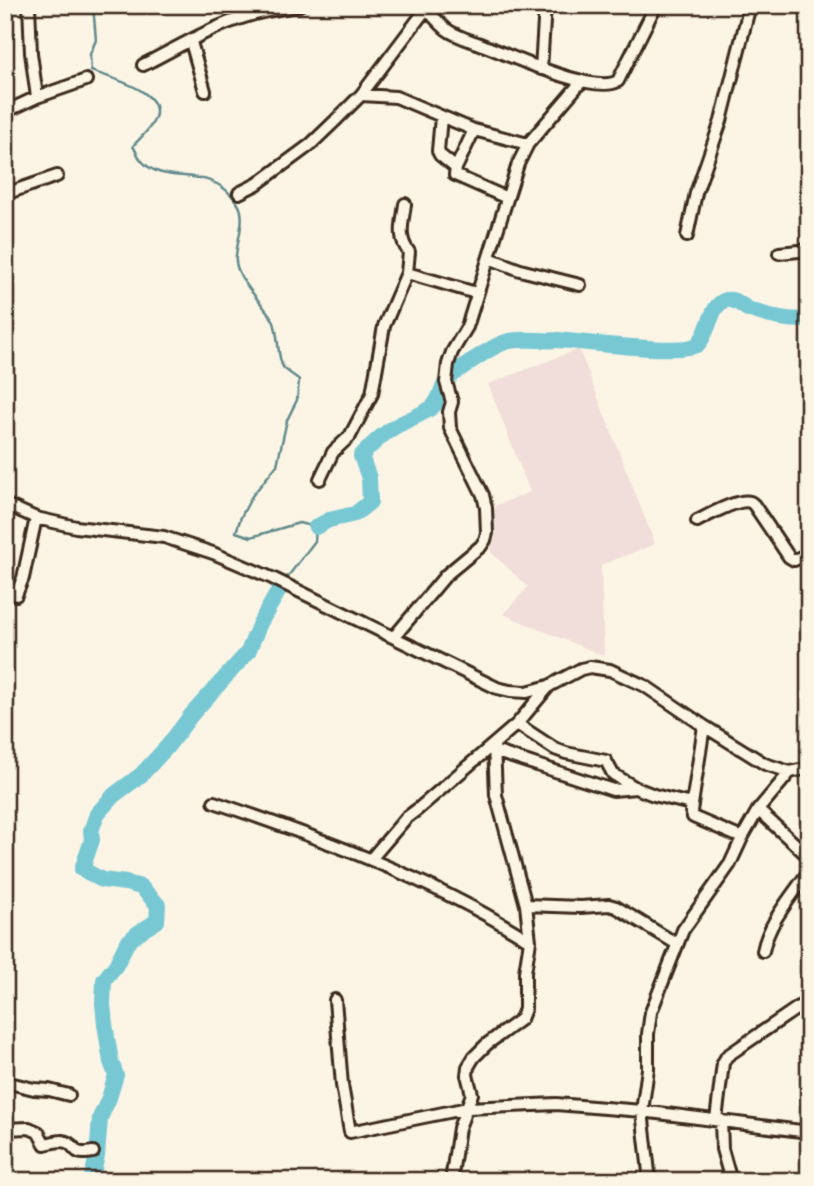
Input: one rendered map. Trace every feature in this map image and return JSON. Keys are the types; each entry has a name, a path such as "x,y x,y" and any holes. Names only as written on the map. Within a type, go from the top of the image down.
{"street":[{"path":"29,5 31,53 37,97"},
{"path":"143,65 242,18 300,5"},
{"path":"541,69 545,5"},
{"path":"239,193 257,184 310,145 361,95 425,7 447,30 541,69 582,81 610,85 618,81 656,5"},
{"path":"687,236 696,193 721,121 750,5"},
{"path":"191,41 205,91"},
{"path":"5,112 37,97 86,80"},
{"path":"394,637 446,575 485,540 486,508 483,495 450,428 449,412 452,402 446,382 448,364 467,327 518,164 528,144 582,81"},
{"path":"361,95 396,97 474,130 528,144"},
{"path":"441,117 438,152 456,168"},
{"path":"474,130 456,168 456,176 507,198"},
{"path":"5,194 57,176"},
{"path":"320,479 333,452 350,436 372,394 384,326 407,273 409,252 401,237 405,204"},
{"path":"779,253 809,250"},
{"path":"489,258 520,270 580,285"},
{"path":"407,273 476,293"},
{"path":"696,521 744,501 750,502 789,557 799,559 809,554"},
{"path":"5,504 36,518 76,527 164,537 213,553 272,578 497,688 527,692 549,686 581,669 590,667 610,670 645,686 765,764 790,772 809,768"},
{"path":"16,595 23,578 36,518"},
{"path":"371,859 405,818 494,748 549,686"},
{"path":"517,724 555,749 606,761 613,774 636,788 691,804"},
{"path":"704,726 691,804 693,817 742,838"},
{"path":"494,748 606,789 636,788"},
{"path":"452,1181 459,1128 472,1094 467,1075 468,1067 486,1044 521,1019 524,1013 530,941 526,905 496,794 494,748"},
{"path":"650,1181 642,1111 648,1069 651,1012 684,930 730,864 758,810 790,772"},
{"path":"214,802 371,859 466,904 530,941"},
{"path":"758,810 809,857"},
{"path":"763,951 772,926 809,871"},
{"path":"526,905 609,905 677,944"},
{"path":"335,1000 342,1085 350,1132 468,1108 556,1104 642,1111 809,1132"},
{"path":"731,1181 722,1149 718,1120 723,1063 727,1056 809,1000"},
{"path":"5,1082 69,1095"},
{"path":"5,1129 29,1128 38,1132 45,1144 63,1141 81,1154 93,1152"}],"shaded area":[{"path":"579,349 655,544 601,565 604,656 503,614 528,587 491,552 495,506 530,492 488,384"}],"waterway":[{"path":"93,5 96,40 90,54 91,71 135,87 153,101 156,110 154,120 133,146 141,160 162,173 201,178 214,183 227,191 238,204 242,217 236,256 238,269 273,320 283,367 299,380 297,400 287,420 277,465 252,496 236,532 251,537 299,523 316,527 315,541 286,579"},
{"path":"316,527 329,520 355,514 370,502 369,478 361,456 387,432 431,408 451,376 500,344 519,340 559,340 655,348 689,347 698,344 702,339 713,313 726,300 733,300 750,310 772,316 795,320 809,319"},
{"path":"91,1181 97,1156 100,1118 116,1075 111,1062 105,1024 104,980 116,965 127,943 157,921 158,905 141,887 102,880 82,869 92,840 91,831 97,814 114,795 141,775 248,652 260,623 278,592"}]}
